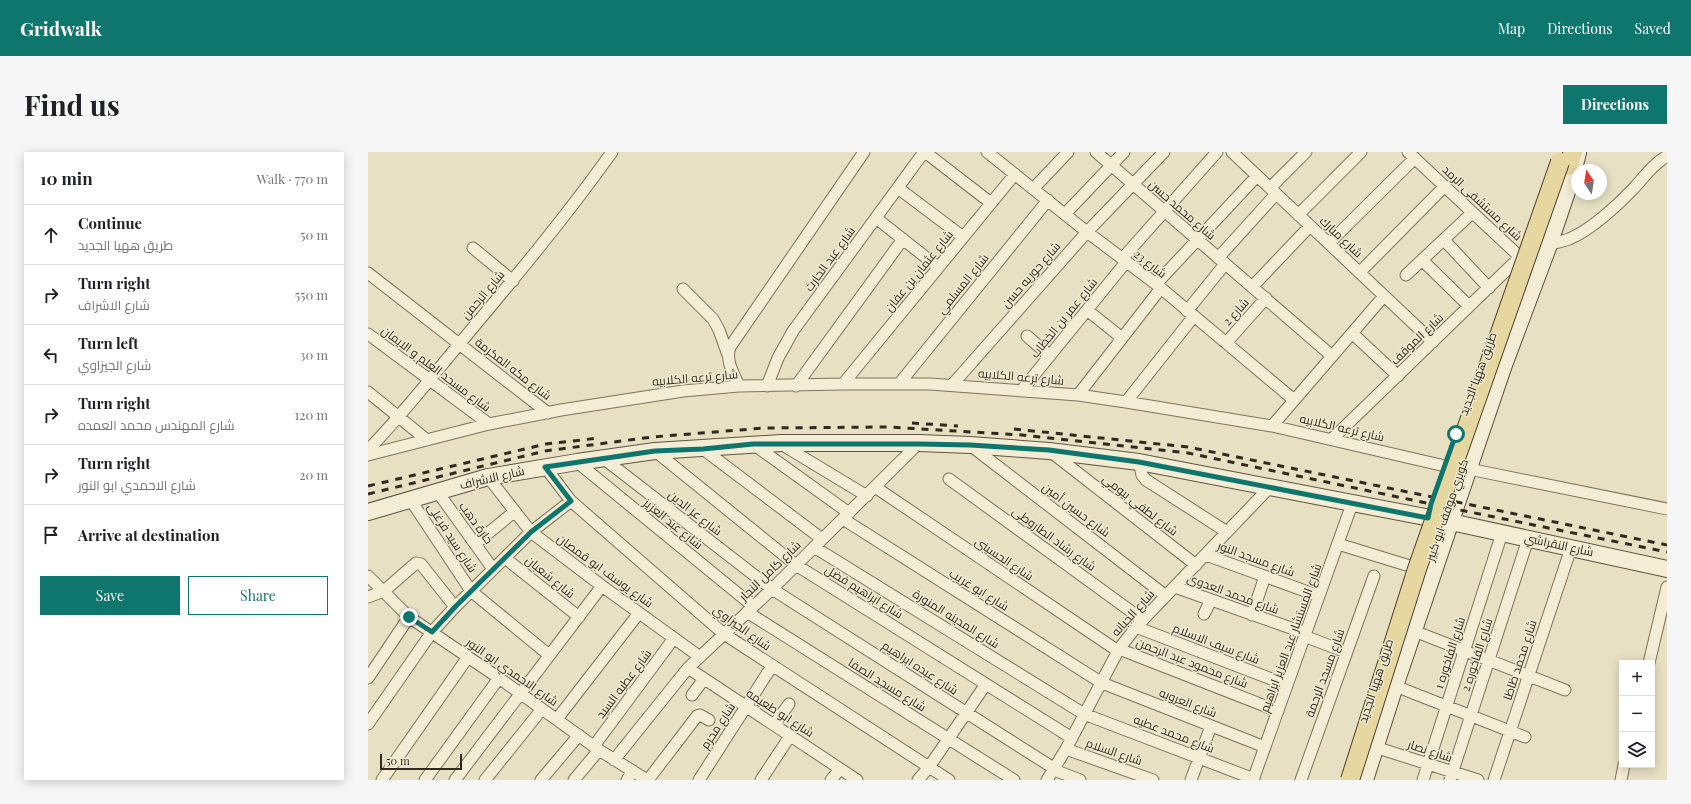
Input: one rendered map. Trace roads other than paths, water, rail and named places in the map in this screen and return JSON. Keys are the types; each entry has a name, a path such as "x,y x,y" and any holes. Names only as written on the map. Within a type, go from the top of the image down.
{"main road":[{"name":"كوبري موقف ابو كبير","path":"1350,780 1417,569 1566,156"},
{"name":"كوبري موقف ابو كبير","path":"1360,780 1426,572 1566,156"}],"street":[{"name":"شارع الرحمن","path":"368,450 399,417 513,281 612,152"},
{"path":"924,152 991,203"},
{"name":"شارع عبد الحارث","path":"767,386 778,358 793,331 924,152"},
{"name":"شارع 23","path":"987,152 1087,232 1158,286 1294,400"},
{"path":"1033,189 1068,152"},
{"name":"شارع محمد حسن","path":"1096,152 1332,356"},
{"path":"1065,214 1124,152"},
{"name":"شارع حوريه حسن","path":"952,385 1087,232 1164,152"},
{"name":"شارع عمر بن الخطاب","path":"1022,390 1087,310 1124,260 1217,152"},
{"path":"1126,402 1190,313 1221,261 1273,191 1306,152"},
{"path":"1298,214 1361,152"},
{"path":"728,355 730,348 860,153"},
{"name":"شارع مبارك","path":"1234,153 1433,342"},
{"path":"1330,243 1411,155"},
{"name":"شارع مستشفى الرمد","path":"1411,155 1520,257"},
{"name":"طريق ههيا الجديد","path":"1345,780 1413,567 1431,504 1550,169 1566,156 1571,180 1504,365 1395,686 1365,780"},
{"name":"شارع الموقف","path":"1332,439 1520,257 1533,250 1570,238 1582,232 1620,202 1647,171 1667,156"},
{"name":"شارع عثمان بن عفان","path":"843,384 1015,174"},
{"path":"1078,395 1122,338 1158,286 1197,240 1257,176"},
{"path":"1360,272 1445,186"},
{"path":"898,188 963,237"},
{"name":"شارع المسلمي","path":"899,384 1048,200"},
{"path":"1406,275 1472,213"},
{"path":"876,218 938,267"},
{"path":"1252,287 1310,226"},
{"path":"796,386 903,239"},
{"path":"1444,240 1489,288"},
{"path":"473,248 513,281"},
{"path":"1422,260 1470,306"},
{"name":"شارع مكه المكرمة","path":"368,273 548,413"},
{"path":"683,289 713,319 719,330 729,362 739,386"},
{"path":"1272,426 1384,296"},
{"name":"شارع 2","path":"1226,343 1266,298"},
{"path":"1087,310 1122,338"},
{"path":"1352,333 1398,376"},
{"name":"شارع مسجد العلم و الايمان","path":"368,334 489,424"},
{"path":"1027,336 1050,356"},
{"name":"شارع ترعه الكلابيه","path":"368,456 489,424 636,397 683,391 739,386 843,384 952,385 1078,395 1272,426 1445,466 1469,469 1667,510"},
{"path":"368,392 427,440"},
{"path":"781,443 867,496"},
{"name":"شارع الاشراف","path":"368,512 410,498 488,477 655,451 781,443 919,444 970,445 1049,450 1139,462 1451,522"},
{"name":"شارع ابو غريب","path":"753,444 846,516 1102,683"},
{"name":"شارع كامل النجار","path":"614,760 688,668 772,589 919,444"},
{"name":"شارع حسين أمين","path":"970,445 1166,596"},
{"name":"شارع المدينه المنورة","path":"703,449 818,543 1084,714"},
{"name":"شارع لطفي بيومي","path":"1049,450 1196,565"},
{"name":"شارع ابراهيم فضل","path":"655,451 796,565 1072,738"},
{"name":"شارع عز الدين","path":"603,458 772,589"},
{"name":"شارع عبد العزيز","path":"577,462 750,609"},
{"path":"1139,462 1140,469 1146,480 1227,532"},
{"name":"شارع الجيزاوي","path":"545,467 571,501 724,634 949,780"},
{"name":"شارع يوسف ابو قمصان","path":"488,477 531,532 700,657"},
{"name":"شارع رشاد الطاروطى","path":"949,479 1139,624"},
{"name":"شارع الحسينى","path":"875,487 1118,650"},
{"name":"شارع الجبانه","path":"1047,780 1066,749 1118,650 1139,624 1270,487"},
{"name":"حارة دهب","path":"437,491 493,569"},
{"name":"شارع سيد فرغلى","path":"410,498 471,591 549,655"},
{"path":"368,724 432,632 455,607 531,532 571,501"},
{"name":"شارع المستشار عبد العزيز ابراهيم","path":"1254,780 1352,504"},
{"path":"475,544 514,512"},
{"name":"شارع النقراشي","path":"1451,522 1667,569"},
{"name":"شارع الفاخوره 1","path":"1422,780 1502,533"},
{"name":"شارع الفاخوره 2","path":"1451,776 1528,539"},
{"path":"1338,544 1413,567"},
{"name":"شارع محمد ظاظا","path":"1494,780 1571,548"},
{"name":"شارع مسجد النور","path":"1206,554 1319,596"},
{"name":"شارع شعبان","path":"505,558 578,617"},
{"path":"368,597 384,591 413,564 416,563 421,564 455,607"},
{"name":"شارع الاحمدي ابو النور","path":"368,576 409,617 499,678 614,760 630,776 648,780"},
{"path":"1252,615 1266,576"},
{"name":"شارع مسجد الرحمة","path":"1301,780 1374,576"},
{"path":"455,780 602,586"},
{"name":"شارع محمد العدوى","path":"1175,587 1305,635 1346,652"},
{"path":"1650,660 1667,588"},
{"name":"شارع عبده ابراهيم","path":"772,589 1055,769 1080,780"},
{"path":"1204,614 1211,600"},
{"name":"شارع مسجد الصفا","path":"750,609 1014,780"},
{"path":"558,720 640,613"},
{"path":"368,678 409,617"},
{"name":"شارع سيف الاسلام","path":"1139,624 1287,685"},
{"path":"1414,631 1565,690"},
{"name":"شارع عطيه السيد","path":"574,780 674,638"},
{"name":"شارع محمود عبد الرحمن","path":"1118,650 1278,711"},
{"path":"382,780 468,657"},
{"name":"شارع محرم","path":"699,780 772,666"},
{"name":"شارع ابو طعيمه","path":"688,668 857,780"},
{"path":"425,780 499,678"},
{"path":"692,696 704,679"},
{"name":"شارع العروبه","path":"1102,683 1265,747"},
{"path":"918,780 929,767 986,684"},
{"path":"1395,686 1525,737"},
{"path":"774,725 789,704"},
{"path":"485,780 542,709"},
{"name":"شارع محمد عطيه","path":"1084,714 1254,780"},
{"path":"648,780 697,716 700,715 709,720"},
{"path":"1191,780 1211,726"},
{"path":"541,780 579,735"},
{"path":"761,780 790,736"},
{"name":"شارع نصار","path":"1375,747 1428,764 1451,776 1478,780"},
{"name":"شارع السلام","path":"1066,749 1153,780"},
{"path":"831,780 840,768"},
{"path":"1621,780 1623,768"}],"railway":[{"path":"912,423 958,426"},
{"path":"368,494 545,451 652,437 764,428 888,427 1022,435 1188,453 1667,552"},
{"path":"1014,429 1188,447 1667,545"},
{"path":"368,486 546,444 599,438"}]}
